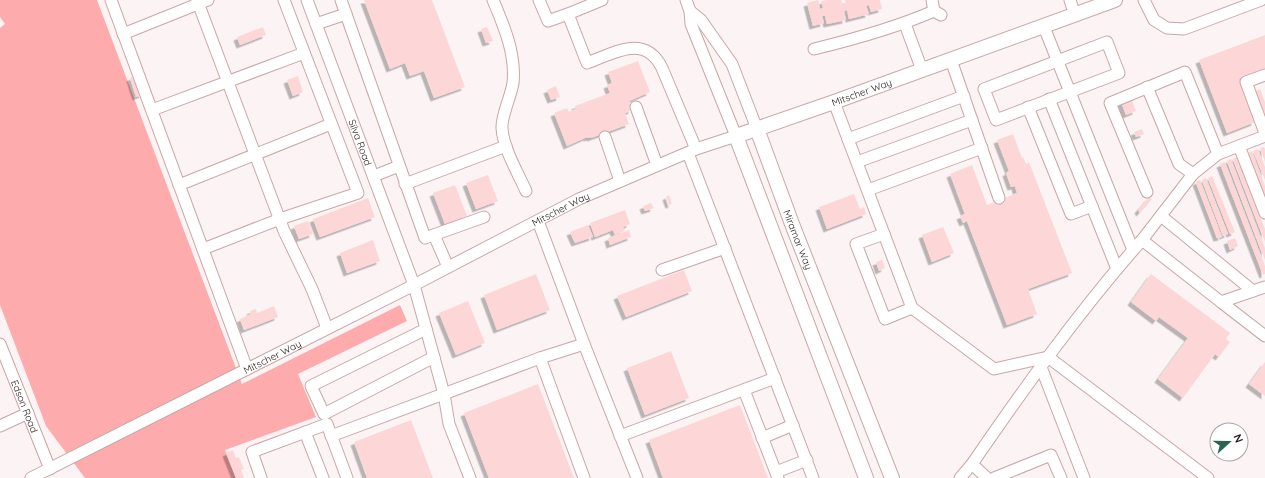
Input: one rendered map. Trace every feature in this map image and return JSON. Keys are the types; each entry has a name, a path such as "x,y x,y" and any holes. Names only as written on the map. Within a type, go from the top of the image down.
{"main road":[{"name":"Mitscher Way","path":"736,136 757,130 1075,16 1115,0"},
{"name":"Miramar Way","path":"757,130 892,478"},
{"name":"Miramar Way","path":"736,136 866,478"}],"street":[{"path":"111,0 247,369"},
{"path":"203,249 280,219 358,193 284,0"},
{"name":"Silva Road","path":"307,0 414,285 444,394 449,424 470,478"},
{"path":"341,0 425,238 484,217"},
{"path":"494,0 504,26 513,59 513,83 501,127 506,146 526,191"},
{"path":"539,0 548,21 602,0"},
{"name":"Miramar Way","path":"686,0 690,11 691,24 736,136"},
{"path":"814,49 852,40 938,13 932,0"},
{"path":"1070,0 1075,16"},
{"path":"1144,0 1154,20 1167,28 1184,29 1261,0"},
{"path":"123,34 201,1 228,80 280,219 312,289 327,328"},
{"name":"Miramar Way","path":"690,11 701,20 732,64 757,130"},
{"path":"316,24 346,14"},
{"path":"568,14 587,62 628,48 636,47 645,49 653,54 658,60 692,151 725,248 813,478"},
{"path":"905,24 922,70"},
{"path":"1044,27 1133,250"},
{"path":"1107,42 1119,72 996,120 984,89 1058,61 1107,42"},
{"path":"152,110 228,80 304,53"},
{"path":"951,60 999,198"},
{"path":"1146,192 1110,102 1185,72 1218,154"},
{"path":"1265,75 1246,82 1265,133"},
{"path":"1147,87 1179,164 1193,174"},
{"path":"848,139 964,96"},
{"path":"1049,99 1117,269"},
{"path":"834,102 912,308 994,369 1048,357 1208,478"},
{"path":"636,107 657,165"},
{"path":"1028,108 1071,214 1092,206"},
{"path":"857,162 972,120"},
{"path":"179,185 331,124"},
{"name":"Mitscher Way","path":"31,478 414,285 579,199 657,165 736,136"},
{"path":"960,478 972,464 1048,357 1193,174 1218,154 1265,136"},
{"path":"606,137 620,181"},
{"path":"405,184 506,146"},
{"path":"1239,146 1265,213"},
{"path":"868,190 982,148"},
{"path":"374,176 399,166"},
{"path":"1161,216 1253,291"},
{"path":"538,221 584,344 637,478"},
{"path":"884,234 856,244 885,319 912,308"},
{"path":"434,235 448,267"},
{"path":"1142,240 1265,336"},
{"path":"662,270 725,248"},
{"path":"1221,302 1265,287"},
{"path":"347,478 326,419 311,386 426,329"},
{"name":"Edson Road","path":"0,344 50,468"},
{"path":"332,436 540,358 584,344"},
{"path":"261,478 252,452 305,432 434,357"},
{"path":"540,358 584,478"},
{"path":"1041,367 1084,478"},
{"path":"620,436 775,378"},
{"path":"744,390 777,475 806,460"},
{"path":"0,426 28,413"},
{"path":"762,438 793,425"},
{"path":"305,432 323,478"},
{"path":"994,478 1052,455 1061,478"},
{"path":"972,464 987,478"}],"shaded area":[{"path":"0,0 97,0 242,384 400,305 407,321 298,374 316,417 225,450 236,478 85,478 46,426 0,305 0,28 5,24 0,17"}],"building":[{"path":"364,0 432,0 465,87 434,98 424,71 410,76 405,63 390,69"},
{"path":"818,0 820,9 823,8 821,1 827,0 841,0 842,4 845,3 845,0 880,0 882,9 871,12 869,5 866,6 869,14 849,19 847,10 844,11 846,20 827,24 825,16 822,16 824,23 813,26 807,3"},
{"path":"263,27 266,35 240,45 237,37"},
{"path":"487,27 493,41 486,43 481,29"},
{"path":"1265,35 1265,69 1239,79 1255,122 1227,133 1199,60"},
{"path":"638,61 650,92 629,101 632,110 625,113 629,124 591,138 587,137 567,146 554,113 567,108 569,112 576,109 575,106 610,93 607,85 612,83 608,72"},
{"path":"134,76 143,94 136,97 130,78"},
{"path":"298,76 303,92 293,96 287,80"},
{"path":"556,86 560,97 551,100 547,90"},
{"path":"1260,89 1265,102 1265,116 1255,91"},
{"path":"1131,98 1136,111 1126,115 1121,102"},
{"path":"1142,129 1144,134 1136,137 1134,132"},
{"path":"1013,134 1022,158 1023,157 1026,164 1029,162 1072,273 1028,289 1037,314 1007,325 967,221 963,223 960,216 965,214 950,174 972,165 987,205 1017,193 1015,186 1011,187 1006,173 1009,171 997,140"},
{"path":"1264,147 1265,149 1265,162 1260,148"},
{"path":"1258,149 1265,167 1265,180 1253,151"},
{"path":"1252,151 1265,186 1265,199 1247,153"},
{"path":"1237,157 1265,229 1265,242 1233,159"},
{"path":"1231,159 1265,248 1265,260 1227,161"},
{"path":"1225,162 1265,266 1265,274 1263,275 1220,164"},
{"path":"488,175 498,201 476,209 466,183"},
{"path":"1212,176 1235,232 1230,234 1208,178"},
{"path":"1206,178 1228,234 1223,236 1202,180"},
{"path":"1200,180 1222,237 1217,238 1196,182"},
{"path":"455,185 467,216 445,224 433,193"},
{"path":"854,194 860,209 864,207 866,214 827,229 819,207"},
{"path":"669,195 672,204 669,205 666,197"},
{"path":"1149,197 1152,199 1140,213 1138,210"},
{"path":"368,198 375,217 320,237 313,219"},
{"path":"651,203 654,208 645,211 643,206"},
{"path":"625,210 630,224 623,227 625,231 615,235 613,230 595,237 590,223"},
{"path":"308,221 313,234 299,239 294,226"},
{"path":"588,225 593,237 575,243 570,232"},
{"path":"943,227 954,253 932,262 922,235"},
{"path":"629,230 631,237 610,245 608,238"},
{"path":"1235,238 1238,246 1230,250 1227,241"},
{"path":"373,240 380,261 347,273 340,253"},
{"path":"882,260 885,268 879,271 876,262"},
{"path":"684,270 692,291 626,317 617,296"},
{"path":"536,274 550,310 497,330 484,295"},
{"path":"1151,274 1230,333 1226,339 1230,342 1219,357 1215,354 1183,398 1158,379 1188,338 1159,317 1156,321 1131,302"},
{"path":"468,301 485,343 456,355 439,313"},
{"path":"274,306 278,317 244,330 240,319 251,314 250,311 256,309 257,313"},
{"path":"671,351 689,398 645,415 627,368"},
{"path":"1265,362 1265,396 1249,384"},
{"path":"538,384 574,478 489,478 464,413"},
{"path":"740,405 768,478 663,478 649,440"},
{"path":"411,420 433,478 367,478 354,442"},
{"path":"233,450 236,458 239,457 244,469 241,470 244,478 236,478 226,453"}]}
